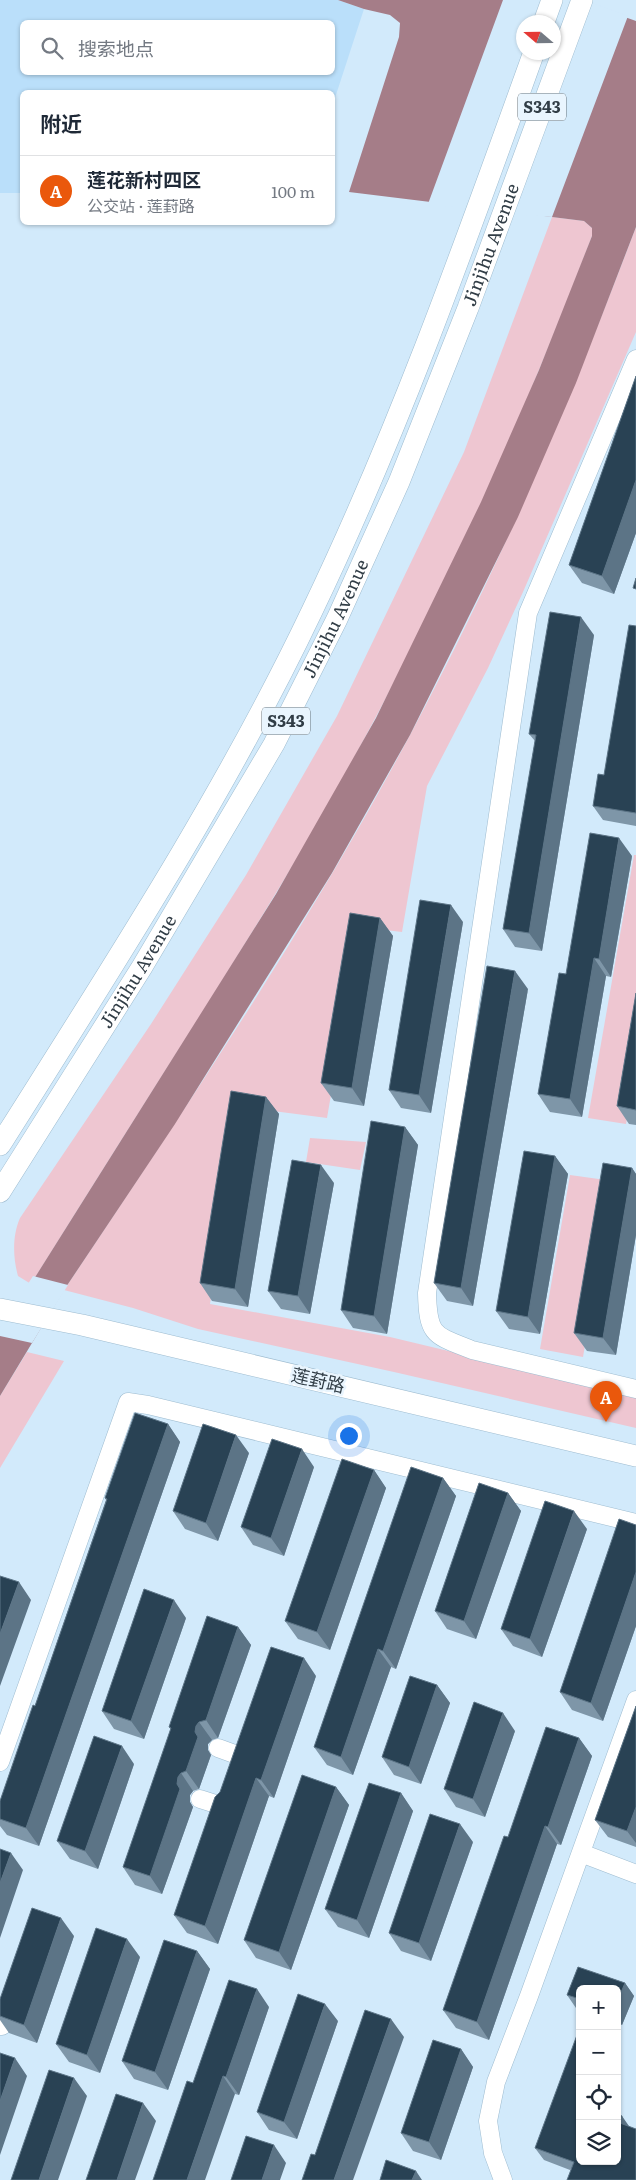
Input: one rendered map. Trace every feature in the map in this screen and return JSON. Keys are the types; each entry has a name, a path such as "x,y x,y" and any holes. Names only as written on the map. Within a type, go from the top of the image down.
{"main road":[{"path":"547,15 552,0"},
{"name":"Jinjihu Avenue","path":"0,1192 142,968 274,744 337,620 399,482 503,215 582,0"},
{"name":"Jinjihu Avenue","path":"0,1145 119,956 250,734 312,611 374,476 476,212 531,60"},
{"name":"莲葑路","path":"0,1309 82,1325 636,1456"}],"street":[{"path":"636,359 528,613 427,1293 428,1318 434,1331 447,1340 472,1350 636,1389"},
{"path":"0,1762 128,1402 148,1405 636,1523"},
{"path":"503,2180 493,2153 488,2121 496,2082 636,1700"},
{"path":"218,1748 240,1756"},
{"path":"200,1799 222,1806"},
{"path":"581,1852 636,1874"}],"shaded area":[{"path":"0,0 338,0 364,9 335,98 335,90 20,90 20,193 0,193"},
{"path":"338,0 577,0 636,21 636,227 576,383 518,517 410,735 332,873 175,1124 64,1290 0,1396 0,1333 276,894 376,718 481,502 539,370 592,236 592,228 584,221 349,192 399,37 400,23 390,15"},
{"path":"552,217 584,221 592,228 592,236 505,450 440,591 370,728 301,852 31,1284 18,1276 15,1262 14,1247 17,1225 20,1218 151,1024 246,875 337,716 464,452"},
{"path":"636,227 636,332 523,592 488,668 427,786 402,932 360,927 327,1118 243,1107 210,1304 390,1337 636,1396 636,1428 198,1329 133,1308 64,1290 230,1039 310,911 385,781 456,646 521,508 580,369"},
{"path":"634,855 636,855 636,1067 626,1124 588,1118"},
{"path":"310,1138 366,1142 360,1170 306,1162"},
{"path":"570,1175 613,1181 583,1357 540,1349"},
{"path":"27,1352 64,1361 0,1468 0,1396"}],"pier":[{"path":"503,0 584,0 628,16 552,217 428,204"},
{"path":"33,1276 68,1285 32,1343 0,1336 0,1328"}],"building":[{"path":"636,376 636,480 602,576 569,565"},
{"path":"636,578 636,589 633,588"},
{"path":"550,612 581,617 529,933 503,929 536,735 529,734"},
{"path":"629,625 636,626 636,813 593,806 598,774 604,775"},
{"path":"590,833 619,838 599,959 594,958 570,1099 538,1094 559,973 566,974"},
{"path":"420,900 451,905 419,1095 389,1090"},
{"path":"350,913 380,918 352,1088 321,1083"},
{"path":"487,966 515,971 461,1288 434,1283"},
{"path":"636,993 636,1110 617,1106"},
{"path":"231,1091 266,1097 235,1289 200,1283"},
{"path":"371,1121 405,1127 374,1316 341,1310"},
{"path":"524,1151 555,1156 528,1317 496,1311"},
{"path":"292,1160 321,1165 298,1296 268,1291"},
{"path":"603,1163 632,1168 603,1338 574,1333"},
{"path":"135,1413 168,1424 26,1828 0,1819 0,1801 33,1705 35,1706"},
{"path":"203,1424 236,1435 206,1523 173,1511"},
{"path":"272,1439 302,1449 271,1538 241,1527"},
{"path":"342,1459 374,1470 317,1632 285,1621"},
{"path":"411,1467 443,1478 383,1651 378,1649 341,1757 314,1747"},
{"path":"479,1483 508,1493 464,1621 435,1611"},
{"path":"545,1501 574,1511 530,1639 501,1629"},
{"path":"619,1519 636,1525 636,1572 591,1703 560,1692"},
{"path":"0,1576 19,1582 0,1634"},
{"path":"144,1589 174,1600 131,1721 102,1711"},
{"path":"207,1616 238,1627 206,1720 199,1722 196,1726 195,1732 198,1737 186,1771 178,1777 177,1784 180,1789 150,1876 123,1867"},
{"path":"271,1647 304,1658 261,1780 256,1778 205,1926 174,1915 215,1797 220,1792"},
{"path":"410,1676 437,1685 409,1767 382,1757"},
{"path":"474,1702 503,1713 473,1799 444,1789"},
{"path":"636,1706 636,1807 627,1831 595,1820"},
{"path":"546,1727 579,1738 548,1827 545,1826 477,2022 443,2010 504,1836 508,1837"},
{"path":"94,1736 122,1746 85,1851 57,1841"},
{"path":"302,1775 336,1787 279,1952 244,1940"},
{"path":"369,1783 401,1793 357,1920 325,1909"},
{"path":"430,1814 460,1824 419,1943 389,1933"},
{"path":"0,1849 11,1853 0,1883"},
{"path":"32,1908 61,1918 24,2025 0,2016 0,1999"},
{"path":"96,1928 127,1939 87,2055 56,2044"},
{"path":"164,1940 197,1951 155,2072 122,2061"},
{"path":"578,1967 625,1983 621,1992 621,1985 576,1985 576,1998 567,1995"},
{"path":"229,1980 257,1989 226,2077 223,2076 187,2180 153,2180 187,2081 193,2083"},
{"path":"298,1994 325,2004 284,2122 257,2112"},
{"path":"365,2010 391,2019 334,2180 302,2180 311,2154 315,2155"},
{"path":"576,2038 576,2165 621,2165 621,2123 636,2129 636,2180 567,2180 574,2162 535,2148"},
{"path":"433,2040 461,2049 429,2142 401,2133"},
{"path":"0,2053 15,2058 0,2101"},
{"path":"49,2070 74,2078 39,2180 11,2180"},
{"path":"116,2094 143,2103 117,2180 86,2180"},
{"path":"246,2136 274,2145 262,2180 231,2180"},
{"path":"386,2160 416,2171 412,2180 380,2180"}],"place":[{"name":"莲花新村四区","path":"606,1422"}]}
